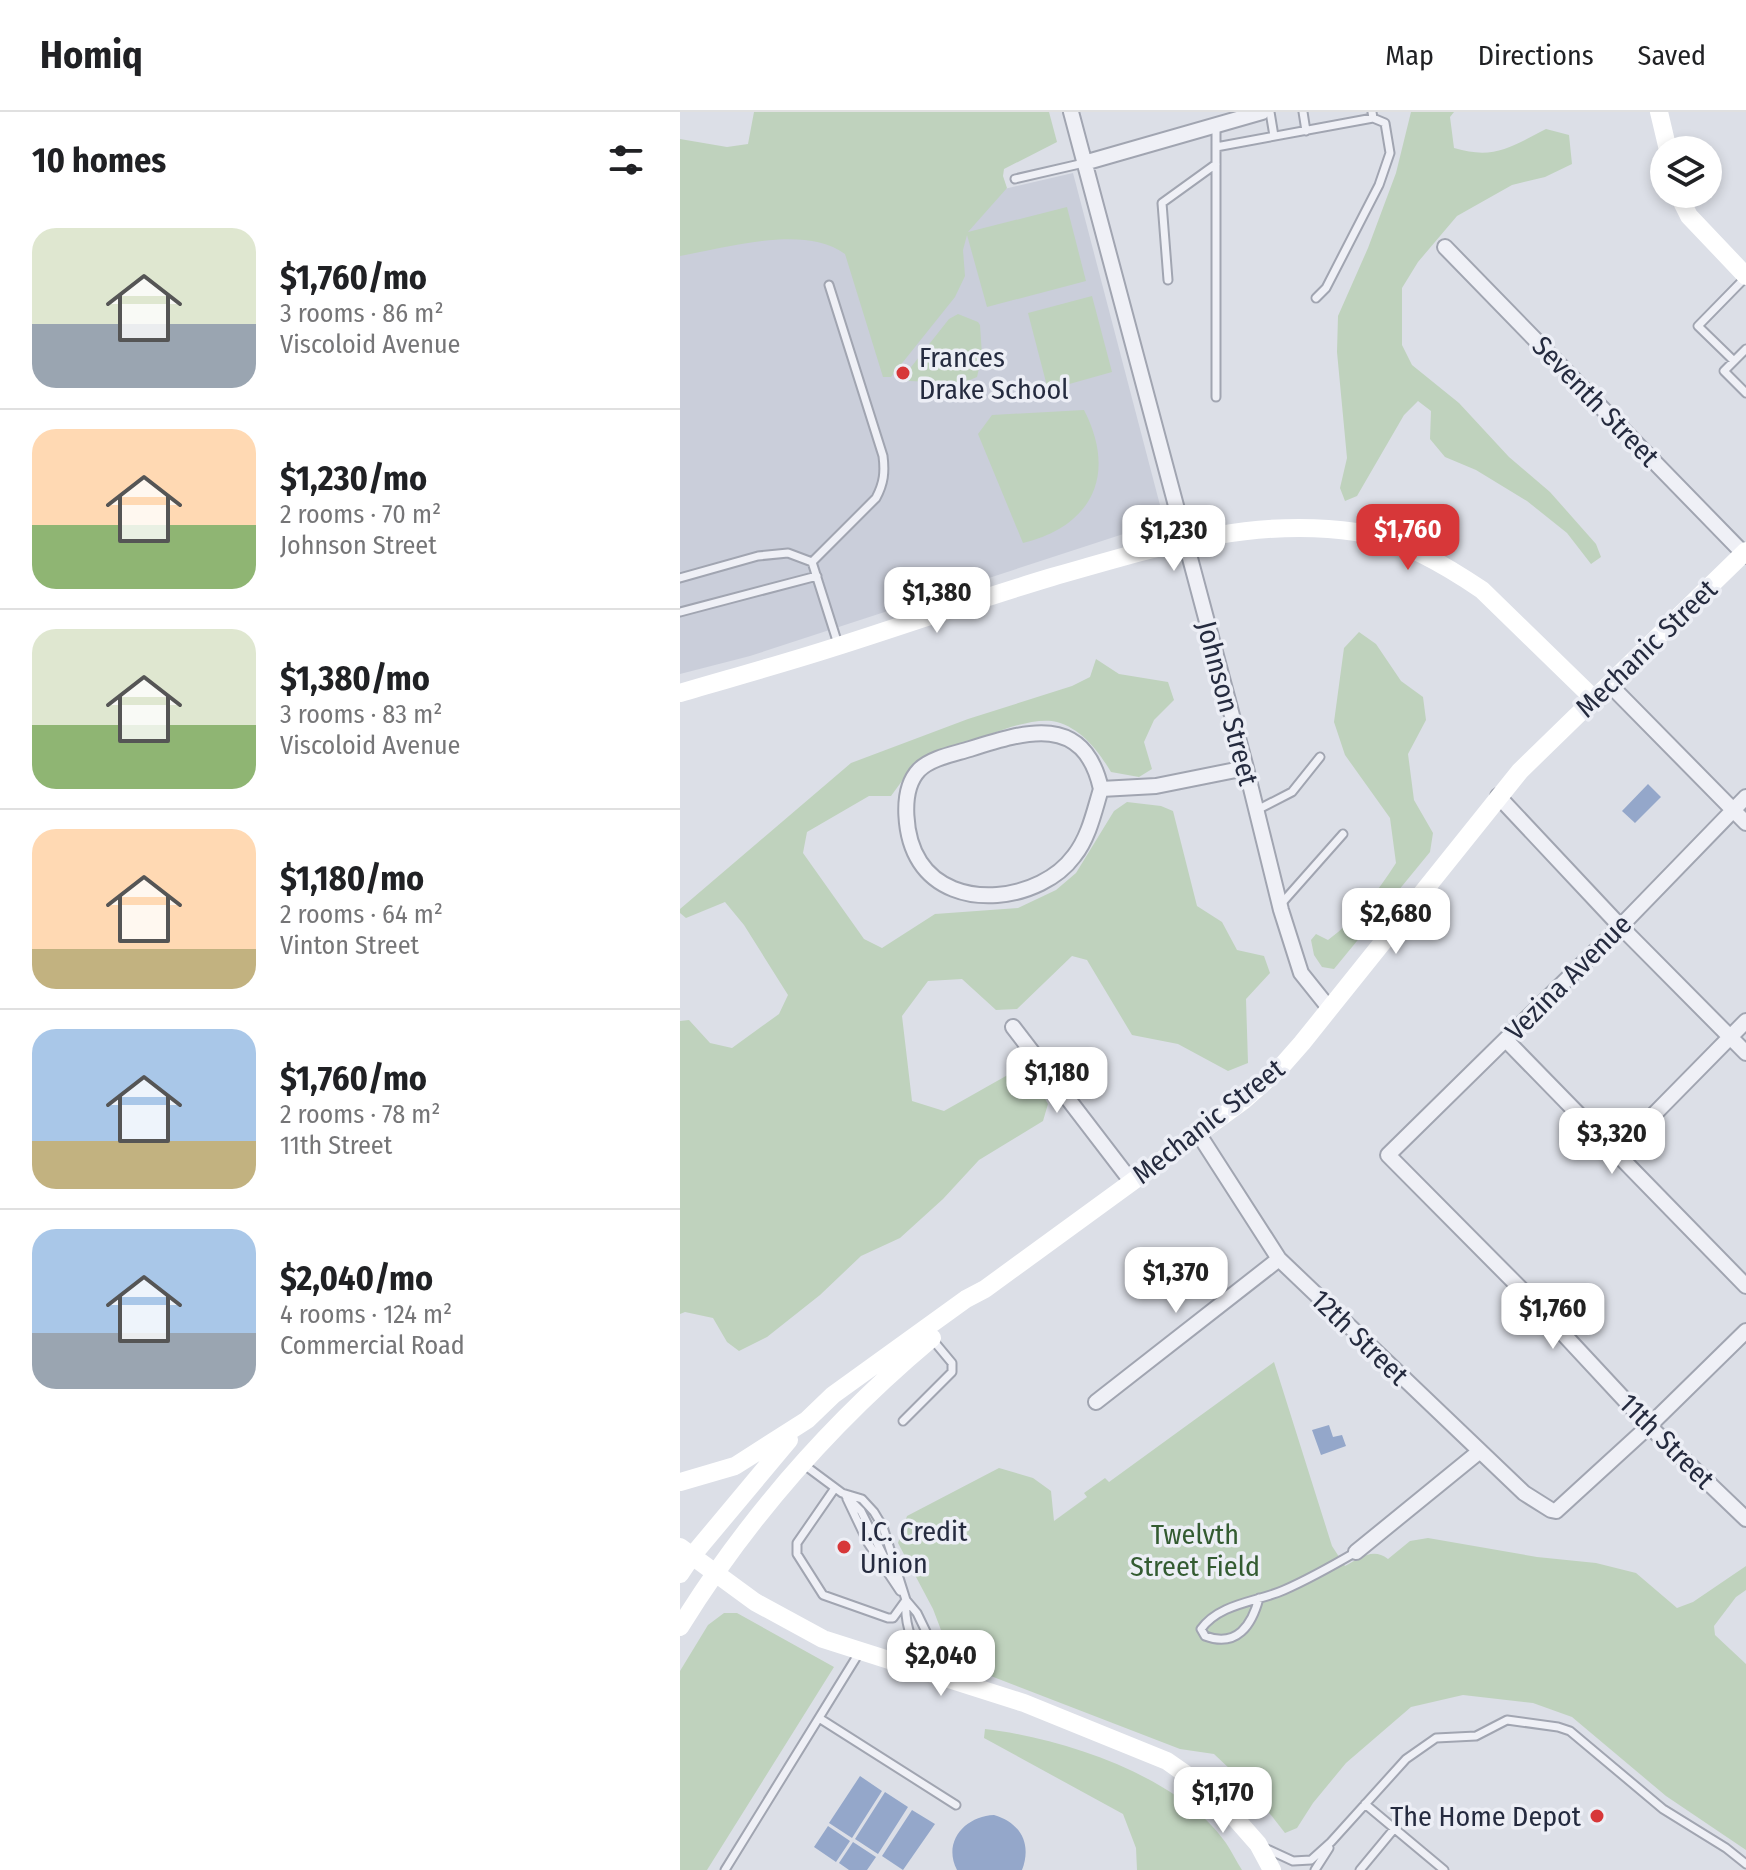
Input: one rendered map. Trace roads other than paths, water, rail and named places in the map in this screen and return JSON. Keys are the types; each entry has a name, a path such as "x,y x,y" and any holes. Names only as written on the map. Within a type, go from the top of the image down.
{"main road":[{"path":"1659,112 1665,136"},
{"path":"1685,208 1746,276"},
{"path":"680,693 839,646 980,598 1184,539 1269,528 1309,527 1359,533 1403,546 1462,576 1482,590 1594,699"},
{"name":"Mechanic Street","path":"928,1334 970,1306 985,1289 1271,1077 1520,771 1745,553"},
{"path":"680,1574 686,1551 807,1420 833,1395 928,1334"},
{"path":"680,1627 715,1571 800,1463 928,1334"},
{"path":"680,1482 735,1466 807,1420"},
{"path":"686,1551 776,1615 823,1639 1024,1703 1167,1761 1214,1794 1258,1844 1272,1870"}],"street":[{"name":"Johnson Street","path":"1071,112 1280,904 1301,973 1329,1008"},
{"path":"1084,163 1262,112"},
{"name":"Seventh Street","path":"1445,247 1745,553"},
{"path":"1610,685 1746,823"},
{"path":"1032,732 1054,734 1075,743 1088,754 1096,767 1101,789 1084,840 1073,858 1034,886 1007,894 965,894 947,886 930,875 919,860 909,833 907,808 910,785 919,770 929,763 1032,732"},
{"path":"1101,789 1156,786 1246,768"},
{"path":"1498,796 1620,926 1746,1053"},
{"name":"Vezina Avenue","path":"1388,1155 1746,797"},
{"path":"1616,1153 1746,1021"},
{"path":"1013,1027 1131,1181"},
{"path":"1506,1040 1746,1286"},
{"name":"12th Street","path":"1198,1133 1279,1259 1541,1506 1554,1511 1649,1426"},
{"name":"11th Street","path":"1388,1155 1529,1297 1649,1426 1746,1519"},
{"path":"1096,1402 1279,1259"},
{"path":"1649,1426 1746,1331"},
{"path":"1356,1552 1480,1451"}],"lane":[{"path":"1270,112 1274,136"},
{"path":"1303,112 1306,131"},
{"path":"1216,147 1373,115 1385,123 1390,153 1379,185 1326,288 1316,298"},
{"path":"1216,125 1216,397"},
{"path":"1015,179 1084,163"},
{"path":"1168,280 1162,203 1216,164"},
{"path":"1734,361 1698,326 1746,276"},
{"path":"812,562 876,498 884,471 883,456 829,285"},
{"path":"1746,349 1724,371 1746,393"},
{"path":"680,578 758,556 788,553 812,562 839,646"},
{"path":"680,612 817,576"},
{"path":"1257,810 1292,792 1320,757"},
{"path":"1280,904 1343,834"},
{"path":"903,1421 952,1372 952,1363 928,1334"},
{"path":"800,1463 846,1496 862,1499 874,1512 883,1527 906,1600 905,1619 920,1658 932,1673"},
{"path":"835,1488 797,1543 797,1554 815,1585 827,1597 888,1618 893,1618 906,1600"},
{"path":"846,1496 865,1537 917,1613 931,1642 932,1673"},
{"path":"1259,1598 1253,1620 1242,1631 1216,1640 1205,1636 1201,1629 1223,1610 1316,1575 1356,1552"},
{"path":"727,1869 861,1651"},
{"path":"819,1718 956,1805"},
{"path":"1258,1844 1285,1859 1300,1862 1311,1860 1406,1759 1436,1738 1476,1736 1507,1720 1558,1727 1575,1736 1663,1809 1746,1864"},
{"path":"1365,1804 1444,1870"},
{"path":"1360,1870 1394,1829"},
{"path":"1315,1870 1331,1842"}],"water":[{"path":"1648,784 1661,797 1635,823 1622,811"},
{"path":"1329,1425 1333,1437 1342,1435 1346,1446 1321,1455 1312,1430"},
{"path":"860,1776 882,1791 852,1838 829,1823"},
{"path":"885,1792 908,1807 878,1854 855,1839"},
{"path":"912,1810 935,1824 903,1870 882,1856"},
{"path":"994,1815 1011,1823 1022,1836 1026,1852 1022,1870 957,1870 953,1849 959,1832 974,1820"},
{"path":"828,1826 850,1841 836,1862 814,1847"},
{"path":"853,1842 876,1857 867,1870 849,1870 839,1863"}],"place":[{"name":"Frances Drake School","path":"903,373"},
{"name":"I.C. Credit Union","path":"844,1547"},
{"name":"The Home Depot","path":"1597,1816"}],"park label":[{"name":"Twelvth Street Field","path":"1195,1550"}]}
